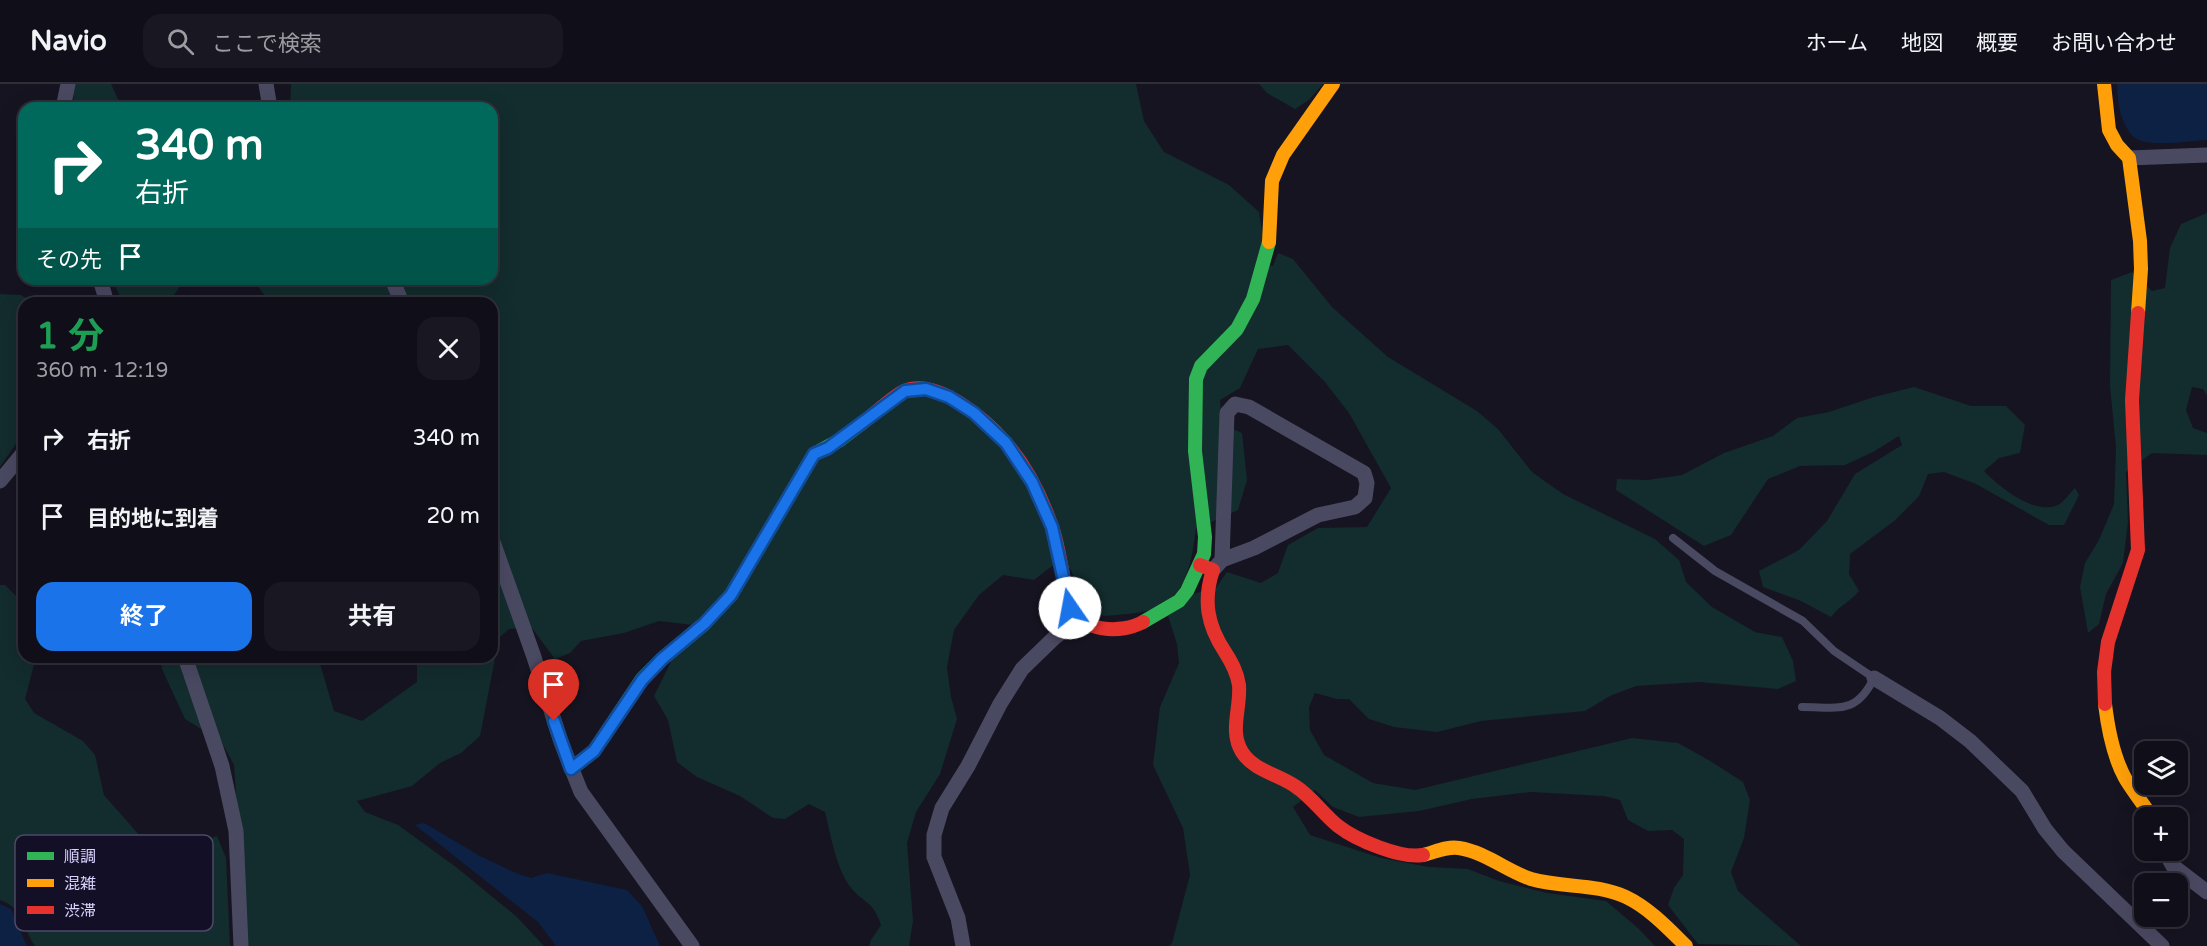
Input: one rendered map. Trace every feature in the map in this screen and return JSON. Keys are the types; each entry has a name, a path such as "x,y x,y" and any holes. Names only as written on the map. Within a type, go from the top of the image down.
{"street":[{"path":"64,102 68,84"},
{"path":"266,84 269,102"},
{"path":"1212,565 1204,554 1205,537 1195,451 1196,379 1201,366 1237,329 1253,299 1269,240 1272,181 1283,155 1333,84"},
{"path":"2104,84 2109,130 2117,145 2129,158 2140,241 2141,269 2132,400 2138,550 2133,574 2107,644 2104,667 2107,716 2117,761 2125,777 2146,807"},
{"path":"2129,158 2207,155"},
{"path":"571,769 594,751 642,680 662,659 704,624 731,595 814,454 828,448 905,391 926,389 949,397 974,413 1006,443 1032,482 1052,527 1070,608 1080,619 1098,628 1114,631 1136,626 1179,602 1212,565 1254,548 1318,515 1355,507 1365,498 1367,483 1364,472 1249,406 1235,404 1227,413 1212,565 1206,587 1205,604 1217,638 1236,671 1240,686 1240,703 1234,731 1239,747 1248,759 1260,770 1293,784 1339,826 1355,837 1410,856 1423,856 1456,847 1470,850 1511,872 1533,880 1603,889 1640,904 1686,946"},
{"path":"0,481 18,459"},
{"path":"498,556 581,792 604,827 692,946"},
{"path":"963,946 958,918 934,857 934,835 942,808 1022,669 1054,638 1080,619"},
{"path":"188,663 222,766 236,831 241,946"},
{"path":"1874,678 1941,718 1970,741 2022,791 2045,829 2063,850 2162,946"},
{"path":"2170,861 2173,866 2207,892"}],"lane":[{"path":"1673,537 1715,571 1803,621 1834,651 1874,678 1867,692 1858,702 1844,707 1802,706"}],"green space":[{"path":"68,84 111,84 119,102 74,102 73,92"},
{"path":"291,84 1136,84 1144,121 1164,152 1229,185 1259,212 1263,237 1259,263 1273,266 1278,253 1293,259 1332,307 1388,357 1477,411 1498,429 1532,472 1563,494 1655,539 1679,560 1686,582 1712,607 1755,632 1782,637 1793,661 1796,681 1778,689 1699,682 1636,686 1610,696 1585,711 1481,721 1437,732 1394,727 1369,719 1349,699 1337,699 1315,693 1309,707 1310,730 1324,755 1373,783 1415,790 1632,738 1678,743 1743,782 1750,800 1744,838 1731,872 1738,891 1801,946 1698,944 1668,905 1674,888 1683,875 1684,839 1672,830 1648,831 1628,820 1620,800 1604,796 1531,792 1472,799 1419,811 1359,817 1333,807 1315,790 1293,807 1310,835 1381,858 1429,867 1468,869 1499,881 1547,893 1606,901 1655,946 1169,946 1172,943 1190,875 1183,828 1153,765 1160,707 1179,663 1177,644 1168,616 1196,593 1215,589 1227,572 1261,583 1278,573 1288,545 1318,528 1367,527 1391,488 1349,413 1324,381 1288,345 1258,349 1240,388 1220,400 1222,424 1242,433 1247,480 1238,510 1196,529 1188,571 1179,590 1172,598 1151,610 1103,616 1082,599 1071,570 1056,563 1034,580 1003,575 979,595 954,630 947,667 957,719 940,774 916,812 907,843 913,921 909,946 869,946 881,925 872,907 846,881 835,852 825,812 809,804 785,819 773,818 740,796 697,777 677,762 668,720 654,696 693,625 659,621 624,633 581,641 570,653 555,659 531,627 509,629 499,638 498,643 498,297 266,297 257,285 498,285 498,102 290,102"},
{"path":"1259,84 1323,84 1309,100 1295,109 1267,93"},
{"path":"2207,213 2207,395 2203,389 2192,387 2186,410 2193,428 2207,433 2207,455 2152,453 2126,472 2128,522 2123,563 2106,594 2099,624 2088,633 2080,587 2085,563 2099,540 2114,504 2116,448 2110,386 2111,280 2132,272 2152,291 2165,288 2170,248 2181,224"},
{"path":"115,285 181,285 172,297 120,297"},
{"path":"0,294 21,295 24,297 18,297 18,441 0,467"},
{"path":"1914,387 1971,406 2006,406 2025,425 2020,453 1999,458 1984,471 2018,498 2039,506 2058,505 2075,488 2079,495 2064,525 2049,525 1976,484 1944,472 1928,474 1919,496 1894,521 1850,554 1849,574 1859,591 1831,617 1801,601 1763,587 1759,571 1799,550 1827,521 1855,474 1902,445 1899,436 1845,465 1800,466 1768,479 1731,535 1704,546 1616,490 1617,479 1647,480 1682,475 1724,453 1773,436 1797,418 1829,412"},
{"path":"0,585 5,585 18,598 18,663 34,663 25,699 34,713 83,741 95,755 104,795 139,835 15,835 15,909 0,900"},
{"path":"162,663 320,663 334,711 362,721 417,682 417,663 494,663 480,736 461,753 440,763 412,786 357,801 365,812 398,825 456,867 517,917 544,946 247,946 234,765 221,741 185,719 162,669"},
{"path":"217,836 226,858 230,946 35,946 27,931 213,931 213,837"}],"water":[{"path":"2117,84 2207,84 2207,140 2151,143 2137,139 2127,129 2124,122 2119,106"},
{"path":"424,823 480,856 518,874 531,878 547,873 627,890 642,906 660,946 556,946 538,922 415,825"},
{"path":"0,904 11,909 15,918 15,931 21,931 27,946 0,946"}],"traffic: fast":[{"path":"1143,622 1179,601 1187,591 1204,554 1205,537 1195,451 1196,379 1201,366 1237,329 1253,299 1269,242"},
{"path":"571,769 594,751 642,679 704,624 731,595 814,454 840,440 861,424"}],"traffic: slow":[{"path":"1269,242 1272,181 1283,155 1333,84"},
{"path":"2104,84 2109,130 2117,145 2129,158 2140,241 2138,313"},
{"path":"2105,704 2117,761 2128,783 2144,807"},
{"path":"1423,855 1459,848 1478,853 1531,879 1615,893 1626,897 1650,913 1686,946"}],"traffic: jam":[{"path":"2105,704 2104,672 2108,642 2138,550 2132,400 2138,313"},
{"path":"861,424 899,394 917,388 946,395 960,403 997,434 1027,472 1048,516 1058,550 1068,603 1075,615 1083,622 1103,628 1124,628 1143,622"},
{"path":"1200,565 1213,570 1208,592 1208,612 1214,632 1238,680 1236,736 1242,752 1253,764 1301,790 1346,831 1391,851 1423,855"}],"route":[{"path":"554,721 571,769 582,763 594,751 642,680 662,659 704,624 731,595 814,454 840,440 905,391 926,389 949,397 974,413 1006,443 1032,482 1052,527 1070,608"}]}
